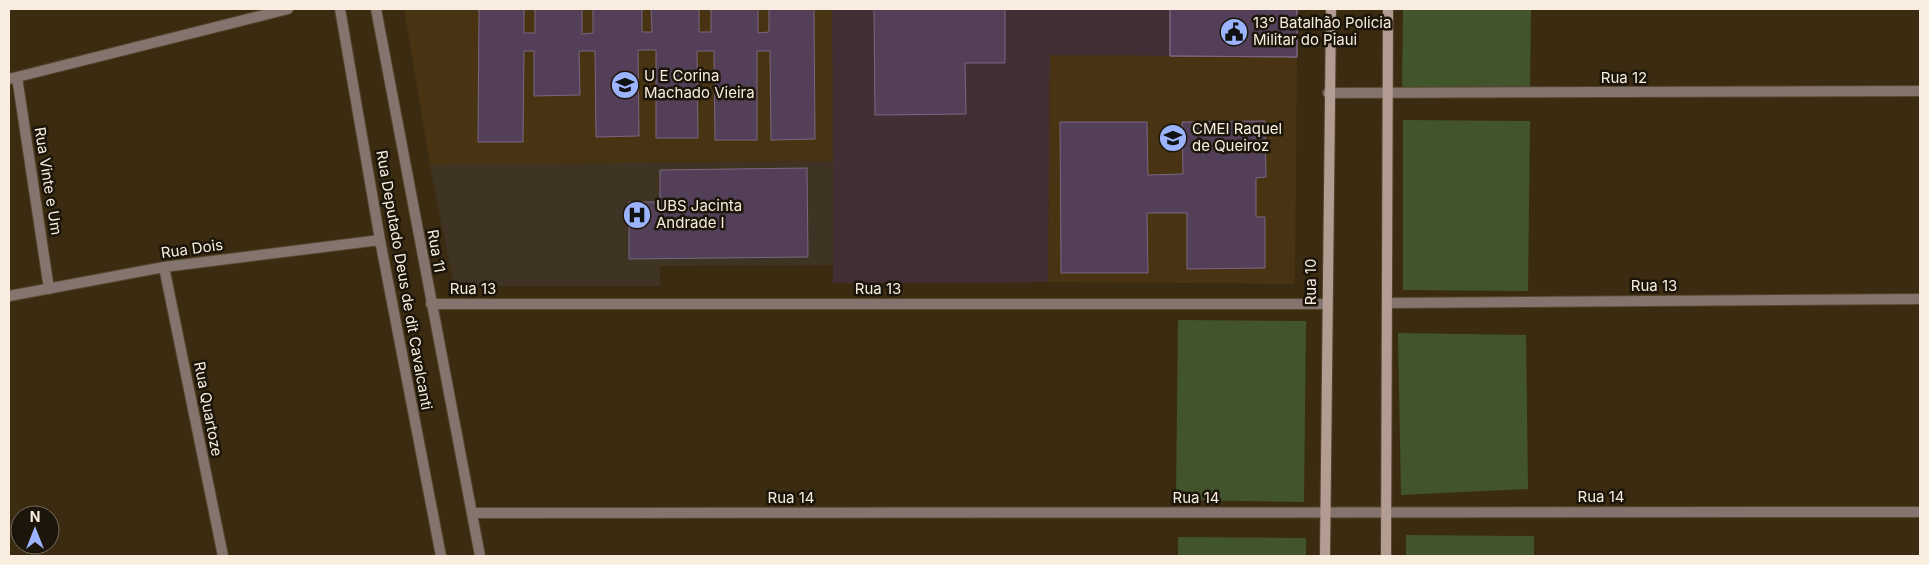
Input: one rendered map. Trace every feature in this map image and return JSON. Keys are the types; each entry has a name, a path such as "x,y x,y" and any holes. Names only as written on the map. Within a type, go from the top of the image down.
{"main road":[{"name":"Rua 10","path":"1325,556 1328,93 1331,9"},
{"path":"1386,556 1388,303 1386,94 1388,9"}],"street":[{"path":"13,78 288,9"},
{"name":"Rua Deputado Deus de dit Cavalcanti","path":"340,9 380,240 441,556"},
{"name":"Rua 11","path":"376,9 480,556"},
{"name":"Rua Vinte e Um","path":"13,78 49,289"},
{"name":"Rua 12","path":"1328,93 1920,91"},
{"name":"Rua Dois","path":"9,296 164,267 380,240"},
{"name":"Rua Quartoze","path":"164,267 223,556"},
{"name":"Rua 13","path":"1388,303 1920,299"},
{"name":"Rua 13","path":"431,304 1326,304"},
{"name":"Rua 14","path":"472,513 1920,512"}],"shaded area":[{"name":"U E Corina Machado Vieira","path":"404,9 832,9 833,161 430,165"},
{"path":"832,9 1170,9 1170,56 1050,55 1048,282 833,283"},
{"name":"CMEI Raquel de Queiroz","path":"1050,55 1297,57 1295,284 1048,282"},
{"name":"UBS Jacinta Andrade I","path":"833,161 833,265 660,266 660,286 454,286 430,165"}],"green space":[{"path":"1403,9 1531,9 1530,88 1402,87"},
{"path":"1403,120 1530,121 1528,291 1403,290"},
{"path":"1178,320 1306,321 1304,502 1176,500"},
{"path":"1398,333 1526,335 1528,489 1401,495"},
{"path":"1406,535 1534,536 1534,556 1406,556"},
{"path":"1178,537 1306,538 1306,556 1178,556"}],"building":[{"path":"479,9 524,9 524,33 535,33 535,9 582,9 582,34 593,33 593,9 642,9 642,32 652,32 651,9 699,9 699,32 711,32 711,9 758,9 758,33 769,32 769,9 814,9 815,139 771,140 770,51 757,51 757,140 715,140 714,51 697,51 698,138 656,138 656,50 638,50 639,136 596,137 595,51 579,51 580,95 534,96 534,51 524,51 523,142 478,142"},
{"path":"874,9 1005,9 1005,63 965,63 966,114 875,115"},
{"name":"13° Batalhão Policia Militar do Piaui","path":"1170,9 1297,9 1297,57 1170,56"},
{"name":"13° Batalhão Policia Militar do Piaui","path":"1170,9 1297,9 1297,57 1170,56"},
{"path":"1265,121 1266,177 1256,178 1256,217 1265,217 1265,268 1187,269 1187,213 1147,213 1148,273 1061,273 1060,122 1147,122 1148,175 1183,174 1182,122"},
{"path":"807,168 808,257 629,259 629,202 660,202 660,170"}],"place":[{"name":"13° Batalhão Policia Militar do Piaui","path":"1234,32"},
{"name":"U E Corina Machado Vieira","path":"625,85"},
{"name":"CMEI Raquel de Queiroz","path":"1173,138"},
{"name":"UBS Jacinta Andrade I","path":"637,215"}]}
